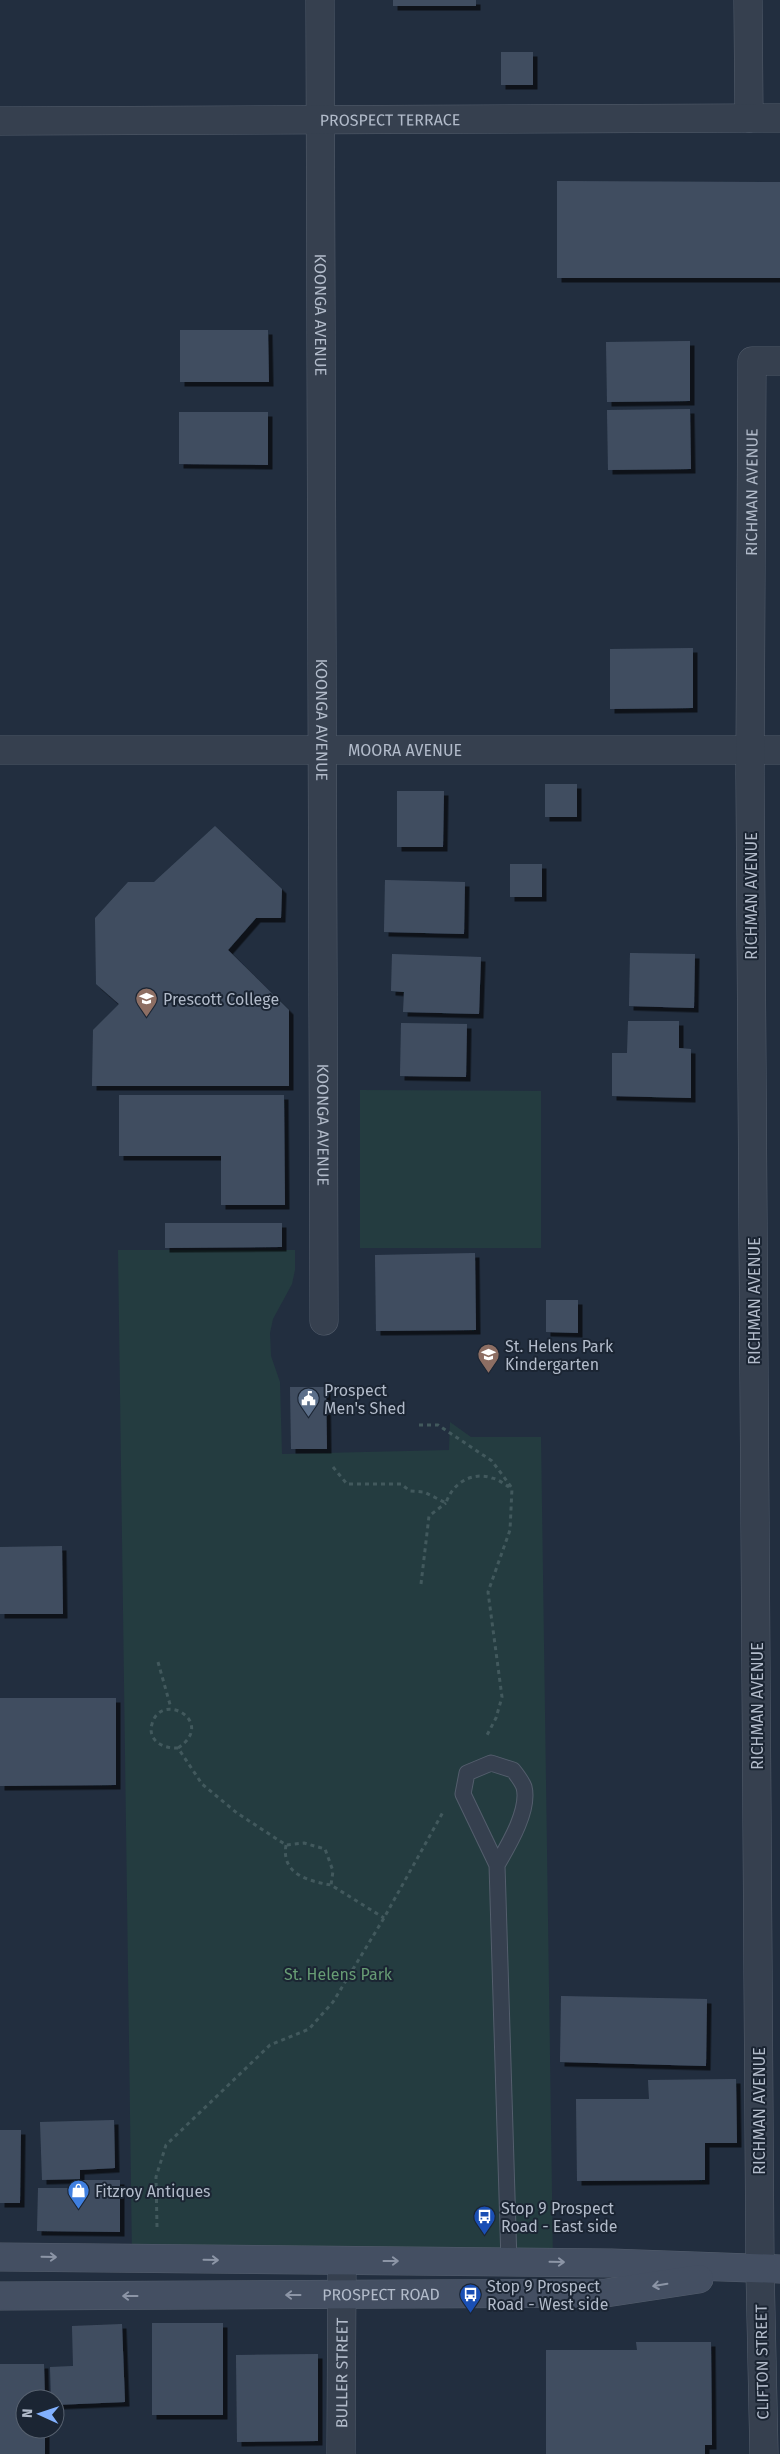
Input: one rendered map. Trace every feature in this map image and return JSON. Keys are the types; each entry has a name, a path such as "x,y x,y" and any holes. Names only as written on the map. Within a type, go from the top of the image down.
{"main road":[{"name":"PROSPECT ROAD","path":"0,2257 611,2263 770,2269"},
{"name":"PROSPECT ROAD","path":"0,2296 606,2293 770,2269"}],"street":[{"name":"KOONGA AVENUE","path":"320,0 324,1321"},
{"path":"748,0 750,118"},
{"name":"PROSPECT TERRACE","path":"0,121 780,118"},
{"name":"RICHMAN AVENUE","path":"770,2269 750,749 752,362 780,361"},
{"name":"MOORA AVENUE","path":"0,750 780,750"},
{"name":"BULLER STREET","path":"341,2454 342,2261"},
{"name":"CLIFTON STREET","path":"764,2454 770,2269"}],"lane":[{"path":"497,1865 517,1831 522,1810 524,1788 513,1770 491,1763 467,1773 463,1794 497,1865 509,2262"}],"path":[{"path":"419,1425 438,1425 461,1440 492,1461 512,1488 510,1530 488,1592 502,1697 496,1718 482,1744"},
{"path":"332,1468 348,1484 401,1484 410,1491 424,1492 446,1503"},
{"path":"421,1584 429,1516 446,1503 450,1490 471,1477 491,1477 512,1488"},
{"path":"158,1662 171,1708"},
{"path":"171,1708 183,1712 190,1720 192,1731 187,1743 178,1748 167,1749 158,1744 152,1734 152,1723 160,1712 171,1708"},
{"path":"178,1748 202,1784 237,1813 286,1844 304,1843 325,1850 333,1871 331,1885"},
{"path":"157,2234 156,2177 166,2145 270,2045 309,2029 332,2002 384,1918 448,1805"},
{"path":"286,1844 284,1854 293,1873 310,1882 331,1885 384,1918"}],"green space":[{"path":"360,1090 541,1091 541,1248 360,1248"},
{"name":"St. Helens Park","path":"118,1250 295,1250 295,1270 292,1284 273,1319 270,1333 271,1356 280,1382 282,1454 449,1450 450,1422 471,1437 541,1437 553,2262 132,2258"}],"building":[{"path":"393,0 476,0 476,6 393,6"},
{"path":"501,52 533,52 533,85 501,85"},
{"path":"557,181 780,182 780,278 557,278"},
{"path":"180,330 268,330 269,382 180,382"},
{"path":"690,341 690,401 607,402 606,342"},
{"path":"690,409 691,469 608,470 607,410"},
{"path":"179,412 268,412 268,465 179,464"},
{"path":"693,648 693,708 610,709 610,649"},
{"path":"545,784 577,784 577,817 545,817"},
{"path":"397,791 444,791 443,847 397,847"},
{"path":"215,826 282,889 281,918 256,918 228,950 289,1010 289,1086 92,1086 93,1030 119,1004 96,984 95,918 128,882 154,882"},
{"path":"510,864 542,864 542,897 510,897"},
{"path":"385,880 465,882 464,934 384,932"},
{"path":"630,953 695,954 694,1008 629,1006"},
{"path":"392,954 481,957 479,1014 403,1012 404,992 391,991"},
{"path":"628,1021 679,1021 679,1048 691,1049 691,1098 612,1096 612,1053 627,1053"},
{"path":"401,1023 467,1024 466,1077 400,1076"},
{"path":"119,1095 284,1095 285,1205 221,1205 221,1156 119,1156"},
{"path":"165,1223 282,1223 282,1247 165,1248"},
{"path":"475,1253 476,1330 376,1331 375,1255"},
{"path":"546,1300 578,1300 578,1333 546,1332"},
{"name":"Prospect Men's Shed","path":"290,1387 326,1387 327,1449 291,1449"},
{"path":"62,1546 63,1614 0,1614 0,1547"},
{"path":"0,1698 116,1698 116,1785 0,1786"},
{"path":"561,1996 707,1999 706,2066 560,2062"},
{"path":"736,2079 737,2143 705,2143 705,2180 577,2181 576,2099 649,2099 648,2080"},
{"path":"114,2120 115,2168 80,2170 80,2179 42,2180 40,2122"},
{"path":"0,2130 21,2130 20,2203 0,2203"},
{"name":"Fitzroy Antiques","path":"83,2180 120,2180 120,2232 37,2231 38,2188 83,2188"},
{"path":"152,2323 223,2323 223,2415 152,2415"},
{"path":"122,2324 125,2402 65,2405 65,2389 51,2389 50,2367 73,2366 72,2326"},
{"path":"636,2342 711,2342 712,2445 705,2445 705,2454 546,2454 546,2350 637,2350"},
{"path":"318,2354 318,2441 237,2442 236,2355"},
{"path":"0,2364 44,2364 45,2389 15,2389 15,2439 45,2439 45,2454 0,2454"}],"place":[{"name":"Prescott College","path":"147,1018"},
{"name":"St. Helens Park Kindergarten","path":"489,1374"},
{"name":"Prospect Men's Shed","path":"308,1418"},
{"name":"Fitzroy Antiques","path":"79,2210"},
{"name":"Stop 9 Prospect Road - East side","path":"485,2236"},
{"name":"Stop 9 Prospect Road - West side","path":"471,2314"}]}
